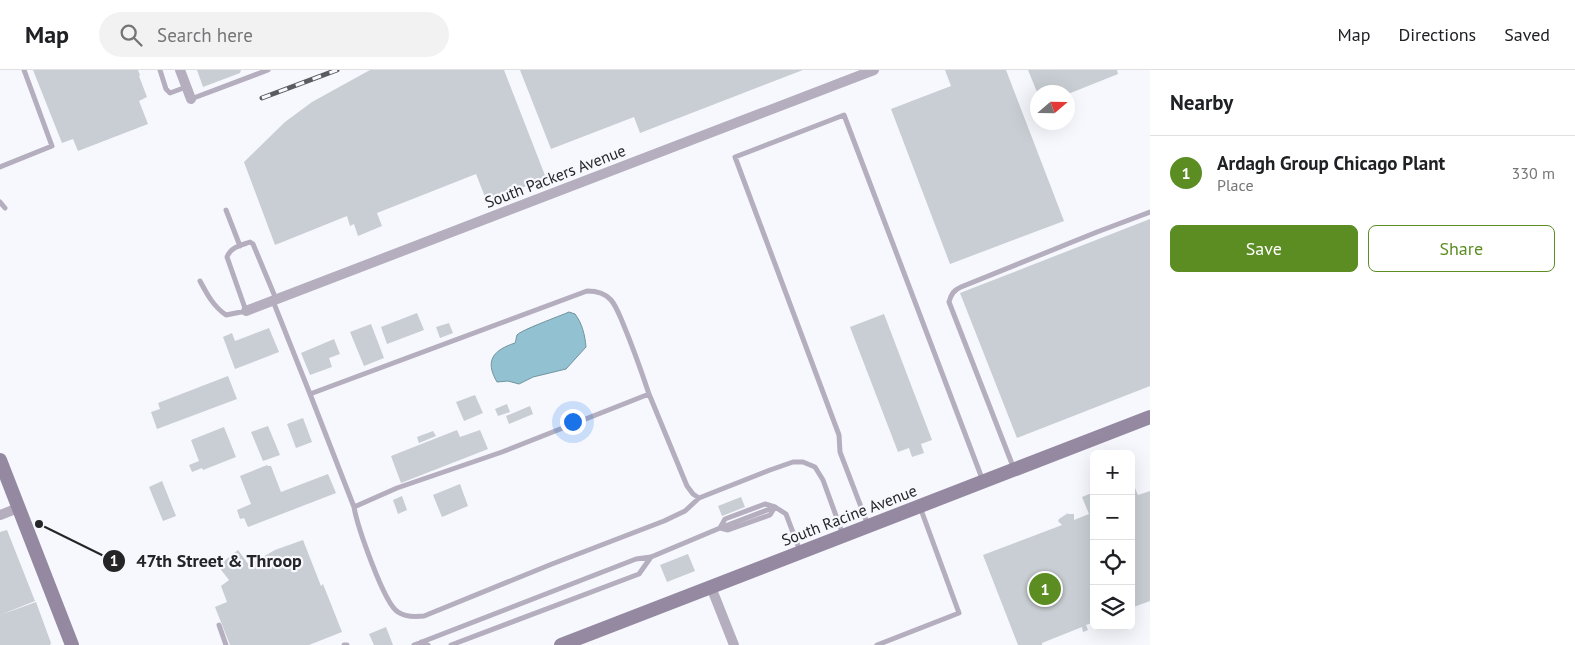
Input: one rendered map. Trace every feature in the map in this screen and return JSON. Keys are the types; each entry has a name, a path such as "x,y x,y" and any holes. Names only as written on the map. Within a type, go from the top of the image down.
{"street":[{"path":"180,70 191,98"},
{"name":"South Packers Avenue","path":"246,311 848,74 874,70"},
{"name":"South Racine Avenue","path":"561,645 1150,417"},
{"path":"0,460 72,645"},
{"path":"0,515 18,508"},
{"path":"711,586 734,645"}],"lane":[{"path":"0,167 52,146 24,70"},
{"path":"160,70 166,89 170,93 187,87"},
{"path":"191,98 268,70"},
{"path":"868,526 840,452 840,435 735,157 799,132 844,115 983,482"},
{"path":"0,202 5,208"},
{"path":"226,210 240,246"},
{"path":"1014,470 949,302 950,295 956,289 1150,212"},
{"path":"200,281 218,310 226,315 246,311 227,260 229,252 250,242 253,244 354,507 356,520 381,586 390,605 397,612 414,617 424,616 664,521 684,511 699,498 794,462 803,462 815,467 823,480 843,536"},
{"path":"310,394 587,291 596,291 611,299 615,305 687,486 699,498"},
{"path":"354,507 397,488 502,452 649,394"},
{"path":"720,528 725,519 765,504 775,507 786,514 800,552"},
{"path":"877,645 959,613 920,506"},
{"path":"414,645 636,559 651,557 720,528 728,530 770,515 775,507"},
{"path":"451,645 639,574 651,557"},
{"path":"219,625 226,645"},
{"path":"421,642 428,645"}],"water":[{"path":"569,312 575,314 580,321 586,347 566,369 533,377 519,384 508,381 497,382 491,368 491,362 497,353 515,343 517,335 520,333"}],"building":[{"path":"33,70 138,70 147,97 139,101 148,124 78,151 73,139 62,143"},
{"path":"197,70 241,70 240,73 203,87"},
{"path":"370,70 504,70 546,178 487,202 476,174 377,213 382,226 358,236 354,224 350,226 347,216 275,245 244,162 285,122 312,102"},
{"path":"520,70 803,70 640,133 634,117 551,149"},
{"path":"945,70 1006,70 1064,221 950,264 891,109 951,86"},
{"path":"1028,70 1117,70 1118,74 1075,91 1075,85 1034,85"},
{"path":"1150,219 1150,386 1017,438 960,293"},
{"path":"417,313 424,330 387,344 381,327"},
{"path":"884,314 932,440 921,444 924,453 912,457 909,448 898,452 850,327"},
{"path":"449,323 453,333 440,338 436,327"},
{"path":"371,324 384,358 364,366 350,332"},
{"path":"269,328 279,352 235,369 223,337 232,333 235,341"},
{"path":"334,339 340,354 329,358 332,367 310,375 301,353"},
{"path":"228,376 237,399 157,429 151,412 160,409 158,403"},
{"path":"475,395 483,413 464,421 456,402"},
{"path":"507,404 510,412 498,416 495,409"},
{"path":"530,406 533,414 509,424 506,416"},
{"path":"303,418 312,442 296,448 287,424"},
{"path":"268,426 280,455 263,461 251,432"},
{"path":"224,427 236,457 203,470 202,468 192,472 189,465 199,461 191,440"},
{"path":"457,430 460,437 480,430 488,449 401,483 391,456"},
{"path":"433,431 436,436 419,443 417,437"},
{"path":"267,465 271,466 281,492 328,474 336,493 248,527 244,518 240,519 237,510 251,504 240,476"},
{"path":"162,481 176,516 163,521 149,487"},
{"path":"460,484 468,506 442,517 433,495"},
{"path":"1135,488 1138,495 1150,491 1150,601 1135,607"},
{"path":"1090,494 1090,624 1086,625 1088,630 1083,632 1082,627 1042,643 1042,645 1018,645 983,555 1062,525 1058,521 1059,519 1068,513 1074,514 1074,520 1089,514 1082,497"},
{"path":"402,496 407,510 398,514 393,500"},
{"path":"741,497 745,507 722,516 718,506"},
{"path":"7,530 35,601 0,615 0,532"},
{"path":"303,540 342,632 309,645 230,645 215,607 227,602 221,586 229,580 218,566 238,550 249,565 275,550"},
{"path":"688,554 695,571 667,582 660,565"},
{"path":"36,602 51,643 50,645 0,645 0,615"},
{"path":"386,627 393,645 374,645 369,634"}],"railway":[{"path":"262,98 337,70"}],"place":[{"name":"47th Street & Throop","path":"39,524"},
{"name":"Ardagh Group Chicago Plant","path":"1045,589"}]}
